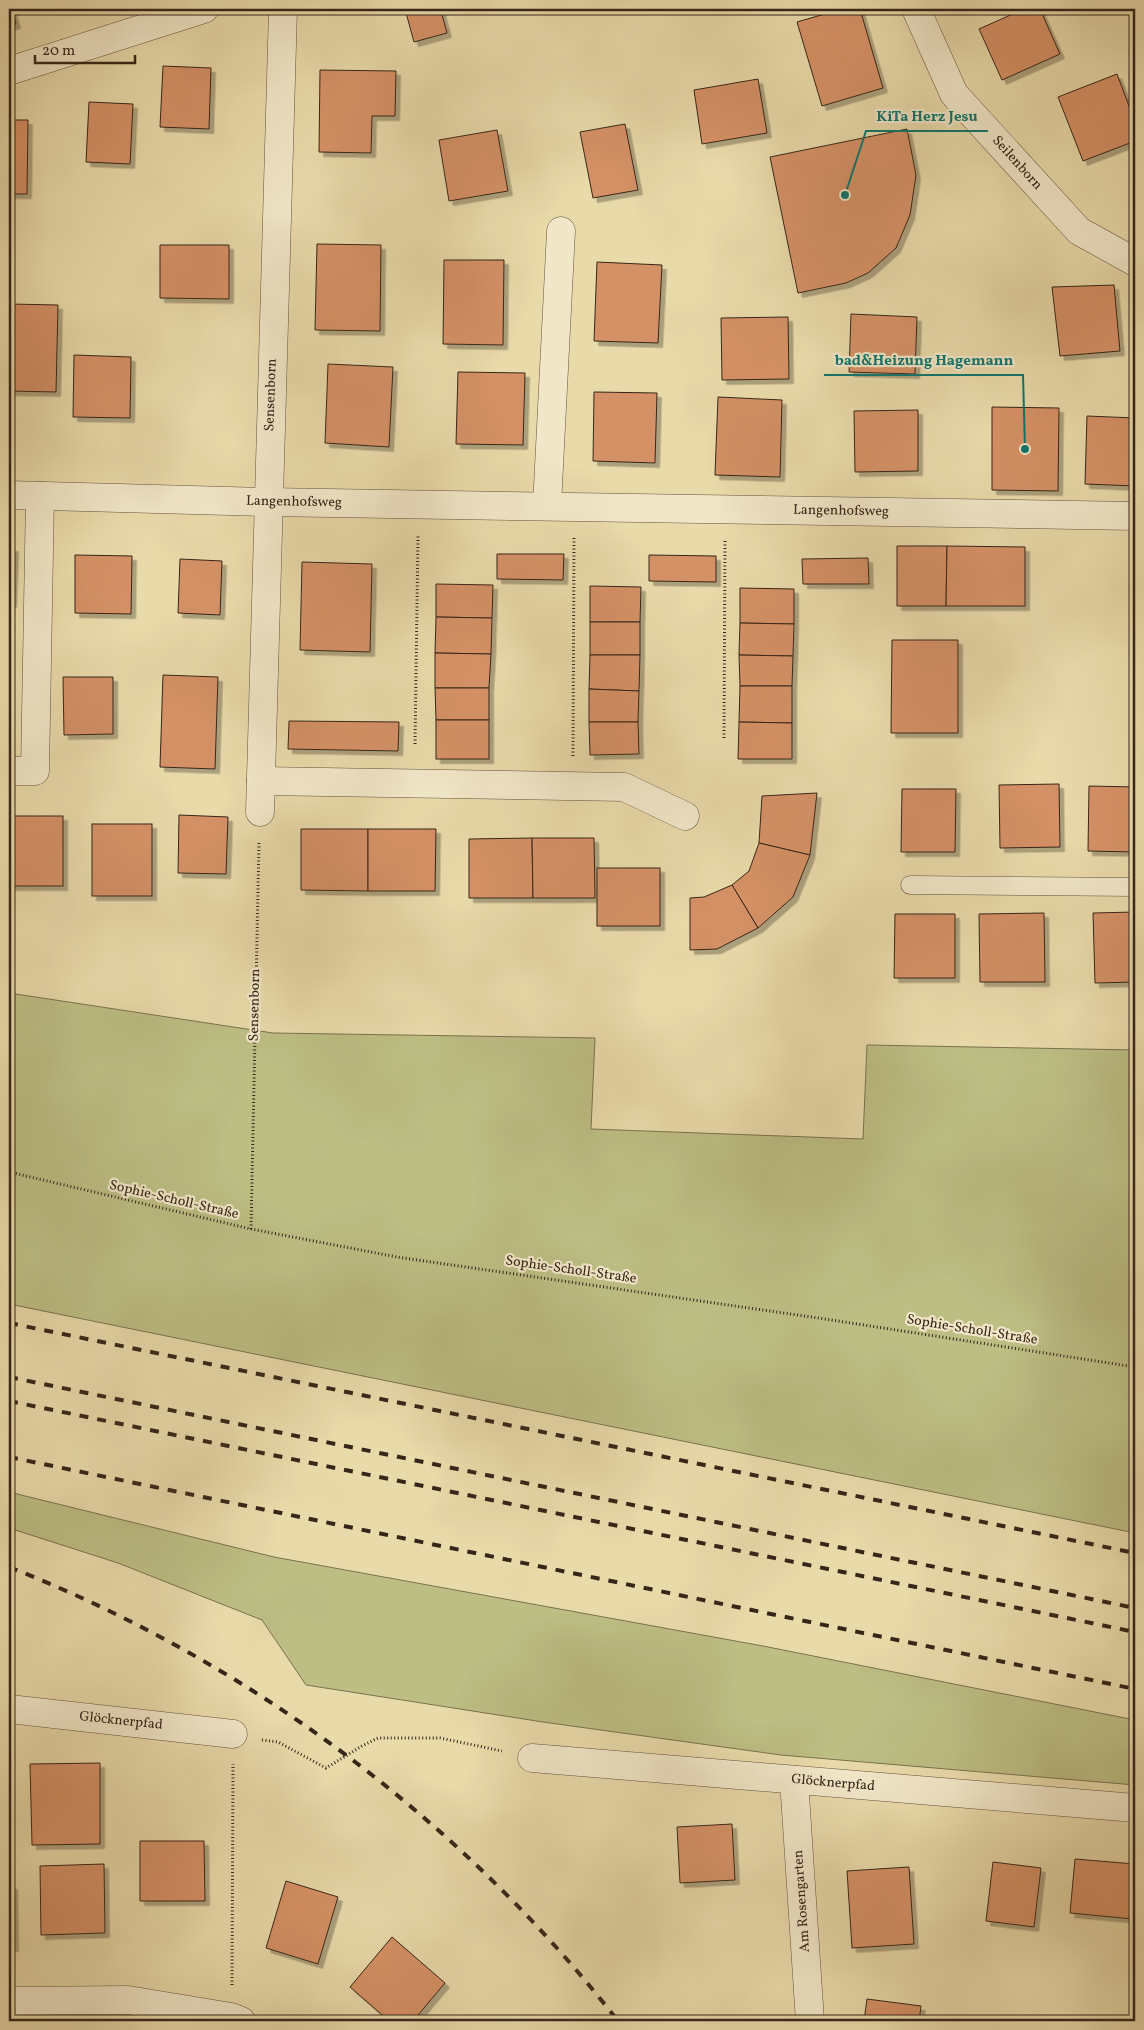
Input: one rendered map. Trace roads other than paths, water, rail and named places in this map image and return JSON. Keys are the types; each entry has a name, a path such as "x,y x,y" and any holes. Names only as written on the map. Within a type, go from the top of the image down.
{"street":[{"path":"9,71 204,9"},
{"name":"Sensenborn","path":"260,812 267,502 283,9"},
{"name":"Seilenborn","path":"916,9 954,94 1079,232 1135,262"},
{"path":"560,506 561,231"},
{"name":"Langenhofsweg","path":"9,495 267,502 1135,516"},
{"path":"9,770 35,771 40,496"},
{"path":"261,781 624,787 685,816"},
{"name":"Glöcknerpfad","path":"9,1709 234,1734"},
{"name":"Glöcknerpfad","path":"532,1758 1135,1808"},
{"name":"Am Rosengarten","path":"794,1780 810,2021"},
{"path":"9,2001 236,2019"}],"lane":[{"path":"910,885 1135,886"}],"railway":[{"path":"9,1323 1135,1553"},
{"path":"9,1377 1135,1608"},
{"path":"9,1401 1135,1632"},
{"path":"9,1457 1135,1689"},
{"path":"9,1567 97,1605 183,1649 265,1699 344,1754 419,1813 490,1878 556,1947 618,2021"}],"place":[{"name":"KiTa Herz Jesu","path":"845,195"},
{"name":"bad&Heizung Hagemann","path":"1025,449"}]}
